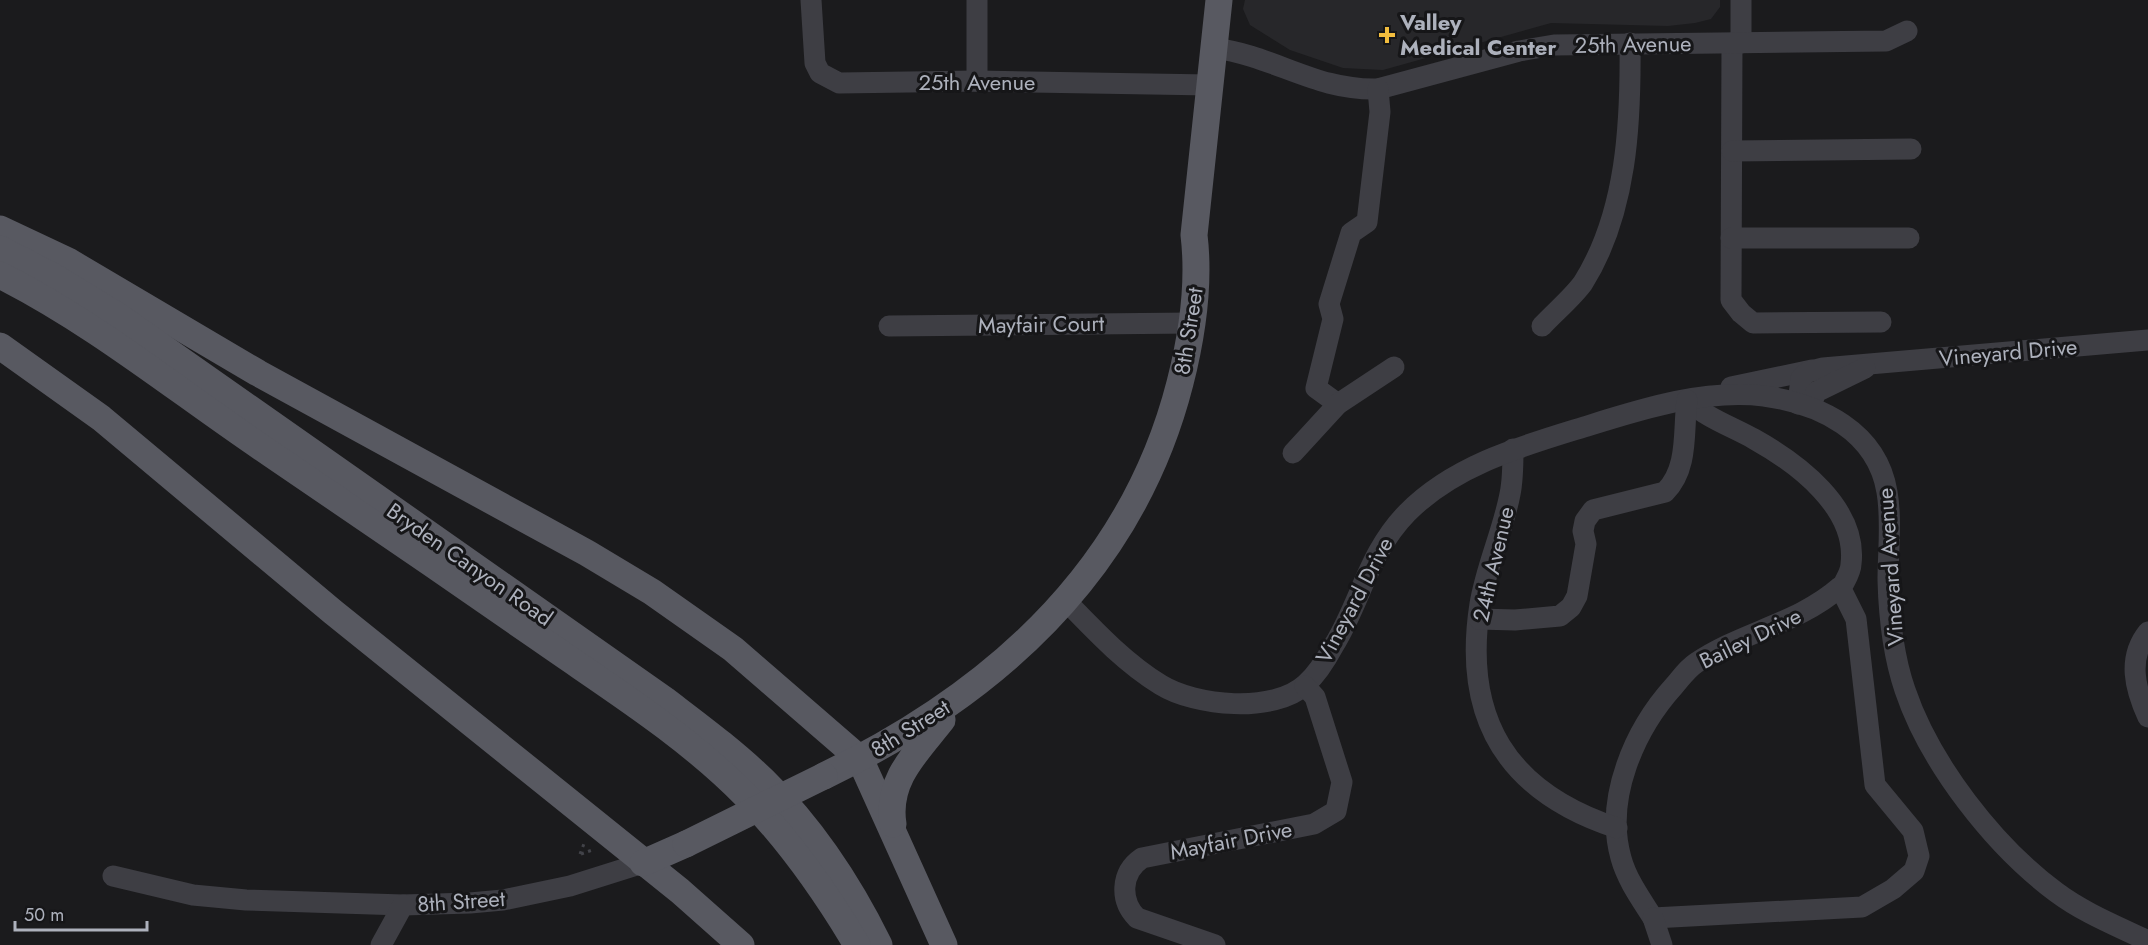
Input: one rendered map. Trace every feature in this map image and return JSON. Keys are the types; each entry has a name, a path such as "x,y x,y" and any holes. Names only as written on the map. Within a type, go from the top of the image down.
{"main road":[{"name":"8th Street","path":"643,863 686,844 903,736 960,696 1031,637 1066,601 1107,548 1144,481 1171,418 1192,323 1198,263 1194,236 1219,0"},
{"path":"0,229 68,261 258,373 539,526 652,592 733,649 860,759 944,945"},
{"name":"Bryden Canyon Road","path":"0,249 54,276 118,316 665,700 721,743 765,782 807,831 846,882 879,945"},
{"name":"Bryden Canyon Road","path":"0,275 40,295 104,335 268,453 386,530 653,719 744,794 788,842 826,895 857,945"},
{"path":"0,346 101,418 342,619 680,891 741,945"},
{"path":"895,837 891,809 899,775 960,696"}],"street":[{"name":"25th Avenue","path":"811,0 815,63 820,74 839,83 977,81 1210,85"},
{"path":"977,0 977,81"},
{"path":"1741,0 1731,151 1731,300 1740,313 1753,322 1881,322"},
{"name":"25th Avenue","path":"1215,48 1242,52 1269,60 1332,86 1378,88 1519,51 1554,45 1886,41 1907,31"},
{"path":"1542,326 1581,285 1601,250 1614,217 1622,172 1630,79 1630,43"},
{"path":"1338,404 1316,388 1333,319 1329,304 1351,232 1367,222 1380,112 1378,88"},
{"path":"1731,151 1911,149"},
{"path":"1731,238 1909,238"},
{"name":"Mayfair Court","path":"889,326 1192,323"},
{"name":"Vineyard Drive","path":"1687,400 1729,388 1848,364 1868,366 1910,360 2148,340"},
{"name":"Vineyard Drive","path":"1066,601 1094,630 1142,672 1164,687 1184,696 1220,702 1264,702 1305,686 1333,647 1367,572 1390,531 1437,487 1452,477 1513,449 1646,408 1722,396 1762,396 1804,405 1821,389 1868,366"},
{"path":"1293,453 1338,404 1394,367"},
{"path":"1804,405 1801,378 1815,370"},
{"path":"1653,918 1862,908 1893,890 1914,872 1919,856 1913,831 1875,785 1856,619 1840,587 1851,565 1850,544 1845,526 1828,498 1814,483 1779,454 1752,438 1713,420 1687,400"},
{"path":"1479,619 1541,619 1560,616 1571,607 1580,585 1586,544 1583,531 1585,521 1593,510 1665,492 1672,484 1682,463 1687,400"},
{"name":"Vineyard Avenue","path":"1804,405 1846,424 1860,436 1882,471 1889,510 1889,608 1894,648 1904,688 1925,739 1946,773 2011,850 2053,890 2073,904 2148,941"},
{"name":"24th Avenue","path":"1513,449 1510,494 1480,603 1476,636 1482,696 1491,729 1504,754 1518,773 1543,793 1590,819 1617,828"},
{"name":"Bailey Drive","path":"1662,945 1653,918 1627,876 1619,851 1617,828 1621,788 1634,746 1650,714 1693,664 1822,603 1840,587"},
{"path":"2148,632 2137,648 2134,666 2138,691 2148,717"},
{"name":"Mayfair Drive","path":"1215,945 1137,918 1129,910 1125,897 1128,872 1142,858 1314,824 1336,811 1342,782 1315,697 1305,686"},
{"name":"8th Street","path":"113,876 194,895 403,904 503,900 570,886 643,863"},
{"path":"381,945 403,904"}],"shaded area":[{"name":"Valley Medical Center","path":"1245,0 1720,0 1720,7 1711,19 1668,26 1551,23 1383,70 1343,68 1290,50 1250,25 1243,9"}],"place":[{"name":"Valley Medical Center","path":"1387,35"}]}
